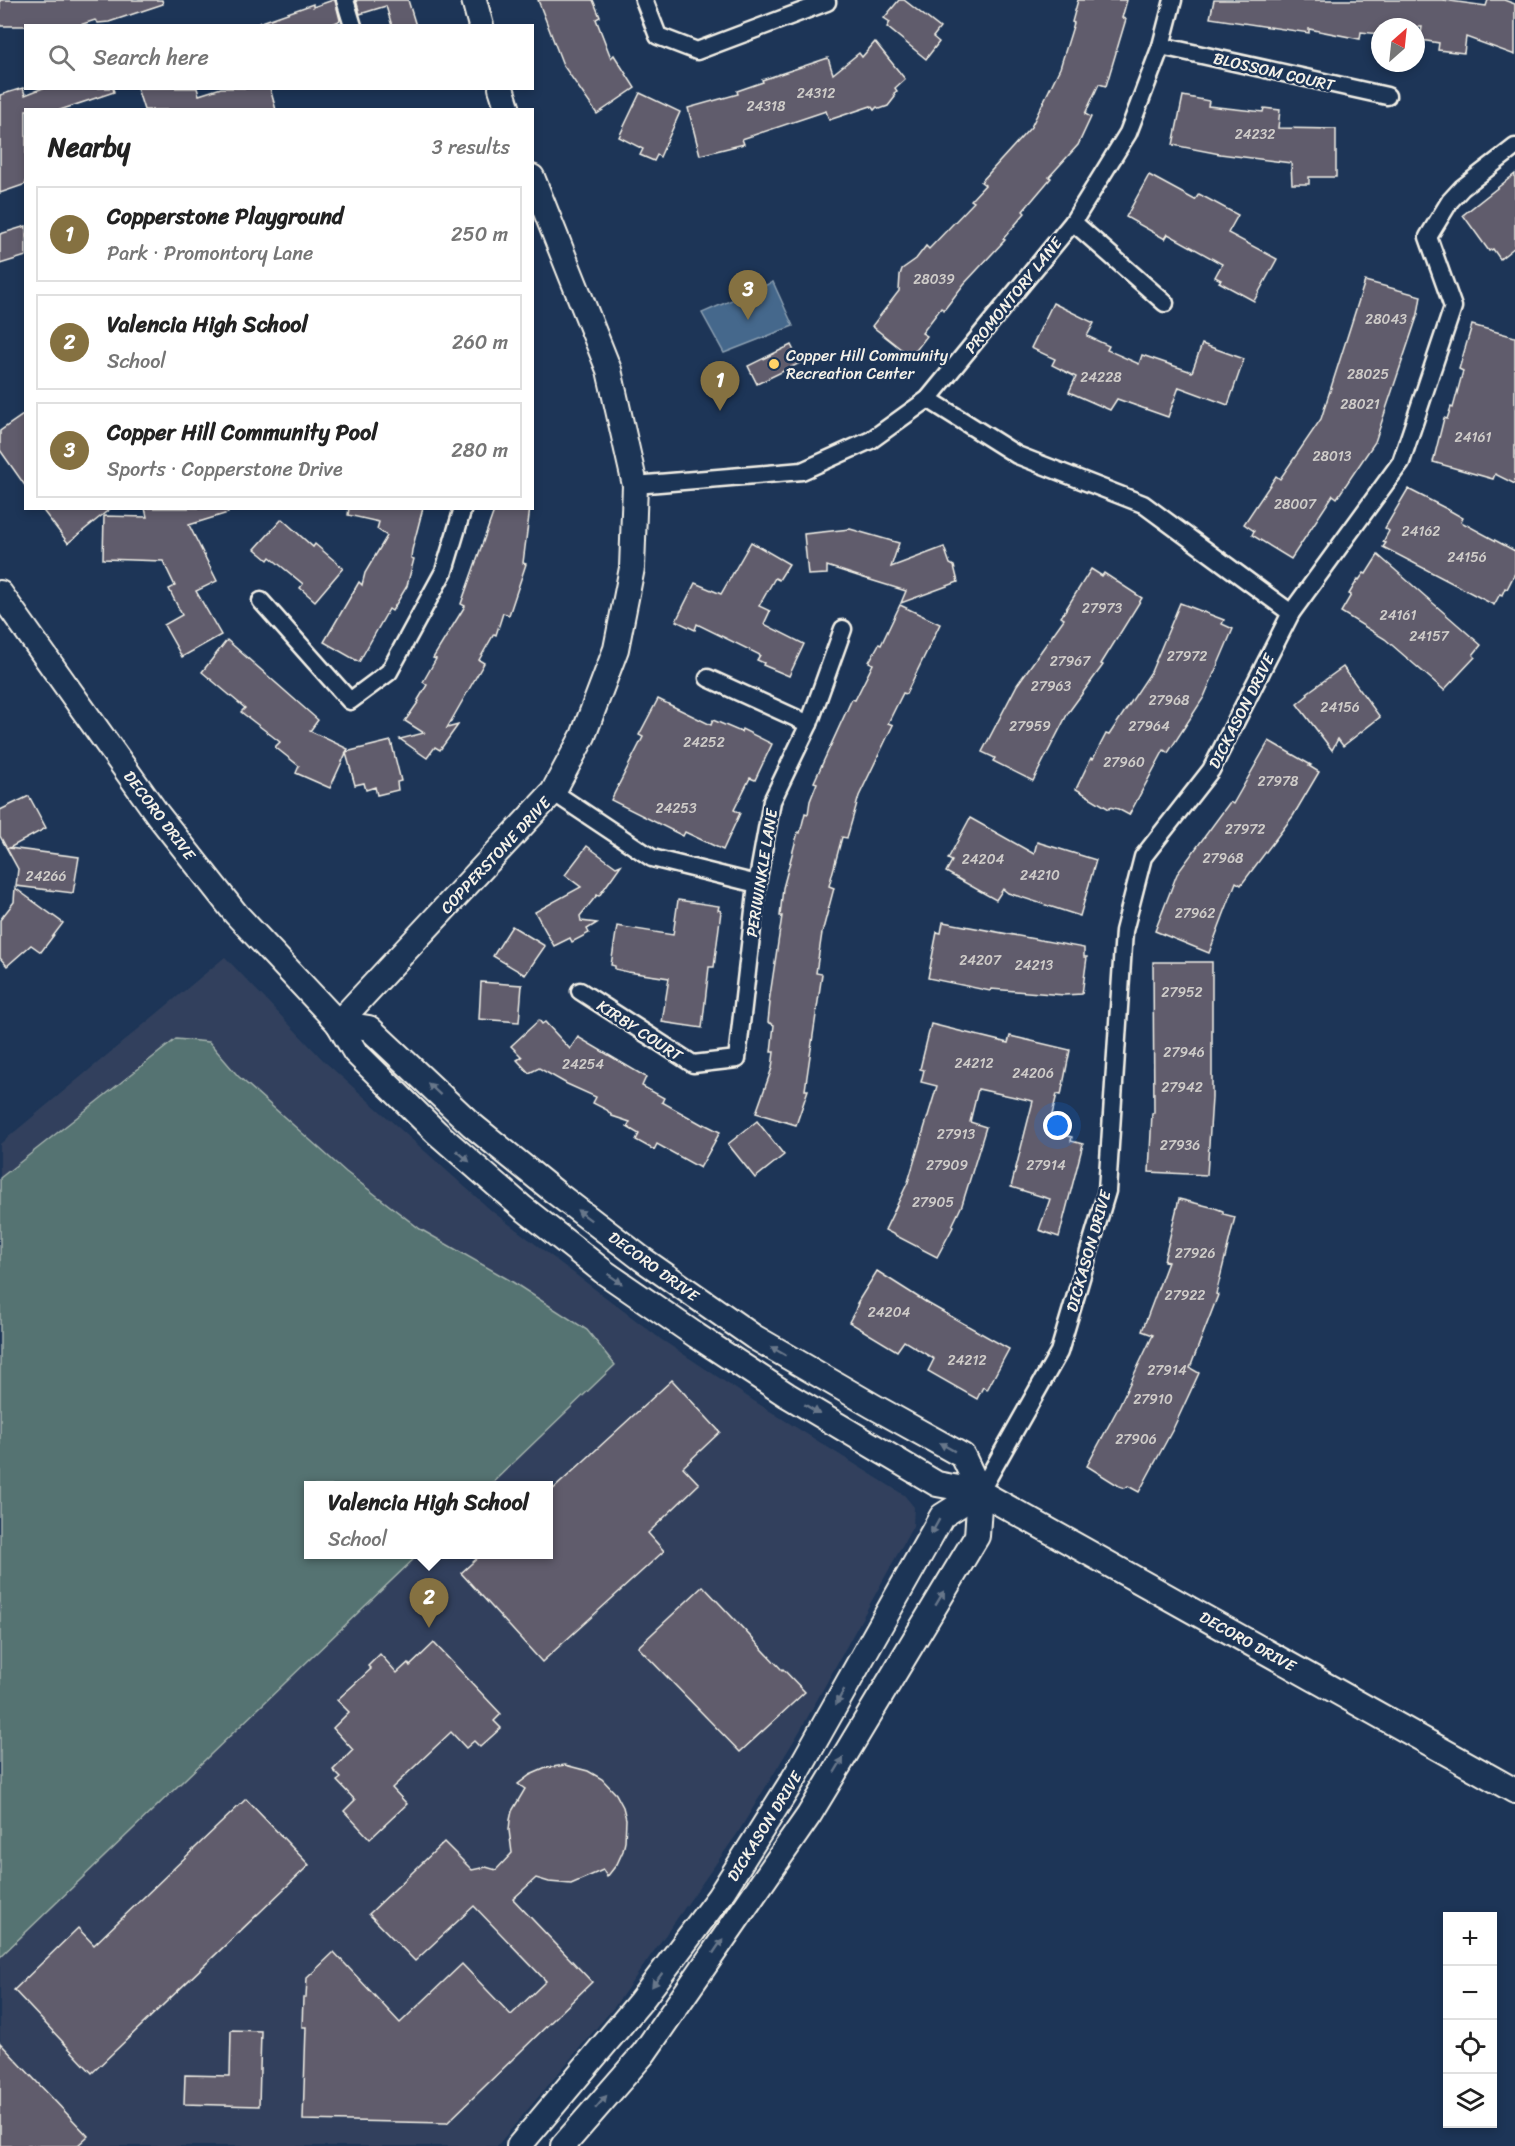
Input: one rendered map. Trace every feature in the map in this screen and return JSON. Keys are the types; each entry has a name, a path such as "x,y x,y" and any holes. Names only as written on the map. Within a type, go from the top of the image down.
{"main road":[{"path":"474,0 480,24"},
{"path":"502,90 507,108"},
{"name":"COPPERSTONE DRIVE","path":"338,1023 553,792 583,736 616,649 632,568 635,485 609,370 534,182"},
{"name":"DECORO DRIVE","path":"1,598 158,814 236,914 338,1023 354,1052 436,1132 523,1208 604,1272 787,1395 937,1484 980,1492 1515,1791"},
{"name":"DECORO DRIVE","path":"338,1023 369,1028 472,1125 556,1193 642,1259 754,1337 963,1456 980,1492"},
{"name":"DICKASON DRIVE","path":"519,2146 640,2002 719,1897 796,1775 942,1516 980,1492"},
{"name":"DICKASON DRIVE","path":"563,2146 644,2053 809,1815 977,1536 980,1492"}],"street":[{"path":"345,0 352,24"},
{"path":"644,0 658,36 697,51 827,2"},
{"name":"PROMONTORY LANE","path":"635,485 802,471 871,440 928,399 1073,222 1128,133 1161,46 1173,0"},
{"name":"BLOSSOM COURT","path":"1161,46 1387,96"},
{"name":"DICKASON DRIVE","path":"980,1492 1059,1352 1107,1191 1124,931 1143,857 1211,770 1292,613 1401,462 1453,307 1428,237 1450,201 1462,188 1515,147"},
{"path":"1073,222 1165,303"},
{"path":"928,399 1017,455 1143,504 1292,613"},
{"path":"261,601 350,701 389,672 444,571 462,510"},
{"name":"PERIWINKLE LANE","path":"737,1059 757,884 772,801 808,724 843,629"},
{"path":"708,678 808,724"},
{"path":"553,792 652,858 757,884"},
{"name":"KIRBY COURT","path":"579,991 693,1064 737,1059"}],"shaded area":[{"path":"773,282 793,326 724,353 702,313"},
{"path":"225,957 325,1062 493,1212 662,1340 904,1495 914,1507 913,1526 801,1729 737,1834 615,2006 497,2146 0,2146 0,1144"}],"green space":[{"path":"176,1039 209,1042 238,1076 346,1172 420,1229 511,1281 587,1330 615,1365 494,1481 304,1481 304,1559 414,1559 0,1957 0,1178"}],"building":[{"path":"0,0 162,0 163,4 109,22 98,23 95,20 83,24 0,26"},
{"path":"335,0 340,20 332,24 259,23 313,4 313,7"},
{"path":"356,0 408,0 415,24 391,24 386,6 360,14"},
{"path":"538,0 593,0 600,17 596,19 611,58 614,55 635,88 597,114 563,65"},
{"path":"899,0 904,0 940,28 933,37 939,42 926,59 887,27 890,22 884,18"},
{"path":"1078,0 1127,0 1122,18 1126,19 1106,86 1099,84 1085,114 1091,117 1078,145 1049,177 1051,178 1003,239 1005,240 964,284 944,310 941,308 922,333 927,336 911,357 872,326 899,291 902,269 916,259 926,246 929,249 974,202 971,200 985,185 981,182 1031,127 1060,68 1074,23 1072,22"},
{"path":"1214,0 1443,0 1486,6 1488,0 1504,0 1515,4 1515,55 1466,37 1464,53 1438,50 1439,43 1425,41 1425,18 1371,18 1371,33 1361,32 1360,39 1309,29 1309,33 1210,18"},
{"path":"875,42 905,79 895,88 897,91 894,93 895,97 888,106 880,109 877,107 874,110 871,106 829,120 826,111 742,139 744,144 700,155 688,108 738,94 737,91 763,82 762,80 828,58 833,74 859,53 862,57"},
{"path":"23,88 25,95 38,90 114,90 114,92 66,108 24,108 24,185 0,193 0,95"},
{"path":"138,90 198,90 199,95 215,90 271,90 275,108 143,108"},
{"path":"640,93 680,112 660,157 657,155 654,161 640,155 643,149 619,137"},
{"path":"1183,96 1209,101 1208,106 1263,112 1264,108 1280,110 1278,128 1336,129 1336,177 1309,177 1309,184 1292,184 1291,163 1220,154 1173,145"},
{"path":"1515,174 1515,247 1500,259 1493,249 1489,251 1463,215"},
{"path":"1149,175 1195,200 1199,194 1238,215 1228,233 1277,259 1254,301 1219,282 1221,280 1215,277 1222,264 1168,234 1165,239 1126,217"},
{"path":"24,227 24,257 0,264 0,234"},
{"path":"1365,281 1421,296 1418,314 1375,442 1337,498 1333,495 1291,559 1252,535 1254,531 1244,524 1276,476 1280,479 1321,419"},
{"path":"1053,303 1094,323 1087,336 1109,346 1107,350 1139,364 1142,355 1192,372 1202,344 1244,359 1228,405 1179,387 1168,417 1117,399 1110,410 1069,392 1076,377 1052,365 1055,359 1031,348"},
{"path":"1472,325 1515,337 1515,484 1495,474 1493,479 1433,462 1444,418 1447,419 1451,407 1453,408 1463,371 1459,369"},
{"name":"Copper Hill Community Recreation Center","path":"791,345 800,363 757,384 748,366"},
{"path":"24,414 24,484 0,450 0,431"},
{"path":"1408,489 1463,518 1461,522 1515,551 1515,573 1507,589 1505,588 1502,595 1500,594 1494,605 1383,547 1389,531 1385,528"},
{"path":"43,510 109,510 68,543"},
{"path":"145,510 228,510 228,513 189,525 217,581 196,591 221,635 182,657 164,625 182,615 169,589 175,586 163,561 103,559 104,516 147,517"},
{"path":"349,510 422,510 412,550 411,558 414,559 407,586 392,611 389,609 359,662 324,642 359,582 362,585 365,573 387,536 377,529 379,522 348,515"},
{"path":"494,510 530,510 523,563 526,564 509,615 503,613 496,635 494,634 479,660 484,663 447,728 458,725 440,750 435,747 427,758 400,739 424,733 405,721 427,685 423,682 436,659 433,658 465,606 461,604"},
{"path":"282,519 313,547 315,544 343,568 315,601 300,588 303,584 270,557 268,560 255,549"},
{"path":"850,529 899,543 891,567 944,547 950,564 954,566 958,582 901,603 906,591 827,566 827,574 808,575 804,534"},
{"path":"751,542 789,564 779,580 775,578 759,606 770,611 764,624 804,644 789,676 763,665 764,663 757,660 760,655 697,624 695,630 676,621 695,583 721,594"},
{"path":"1378,555 1481,645 1473,655 1475,657 1444,690 1385,639 1341,612 1358,579 1364,573 1366,574"},
{"path":"1091,569 1102,576 1104,573 1142,598 1101,664 1103,665 1068,713 1033,781 993,761 995,758 982,752 1017,685 1064,619 1061,617"},
{"path":"1180,603 1224,620 1222,624 1233,629 1204,697 1168,753 1164,750 1129,815 1118,809 1110,807 1109,809 1076,789 1106,734 1109,735 1151,672"},
{"path":"900,605 940,624 906,694 903,693 888,723 893,725 859,796 847,838 842,837 829,886 834,888 822,933 816,973 822,974 805,1090 808,1090 796,1125 756,1113 772,1068 774,1052 771,1052 774,1025 768,1022 769,1002 782,916 780,916 783,888 798,832 800,833 805,813 808,814 817,783 814,782 852,699 855,700 873,664 869,662 879,644 881,645"},
{"path":"227,640 318,720 310,731 348,749 346,752 391,741 401,781 397,782 398,790 377,795 375,787 366,790 364,783 355,785 346,753 330,788 296,773 299,766 275,747 280,742 241,712 245,708 202,672"},
{"path":"1343,667 1380,717 1343,746 1338,739 1332,750 1297,704 1308,695 1307,693"},
{"path":"658,699 711,725 713,720 741,732 742,729 772,744 755,780 750,778 734,810 740,813 723,850 685,832 683,836 611,800 643,737 639,735"},
{"path":"1269,741 1319,772 1293,816 1241,885 1236,882 1209,953 1155,931 1177,874 1230,802 1233,804"},
{"path":"29,796 46,828 9,848 79,857 73,893 16,886 18,869 0,836 0,810"},
{"path":"970,818 1034,854 1037,842 1096,860 1080,916 1008,893 1003,889 996,900 946,872 952,861 948,859"},
{"path":"587,846 616,867 621,865 599,896 597,895 580,916 581,921 597,923 587,929 589,933 572,942 570,938 554,946 535,912 581,887 565,875"},
{"path":"15,888 63,923 41,952 31,945 7,966 0,958 0,920 14,902"},
{"path":"678,900 719,906 718,910 721,911 714,967 709,967 702,1028 662,1022 669,978 628,972 615,969 615,966 611,965 617,926 673,935"},
{"path":"943,922 1084,948 1084,957 1087,957 1082,994 1064,995 991,989 990,991 928,978 937,932 941,933"},
{"path":"512,926 545,946 525,975 493,956"},
{"path":"1153,962 1212,962 1212,1098 1207,1175 1149,1172 1152,1113 1154,1113"},
{"path":"481,982 522,985 519,1022 479,1019"},
{"path":"539,1020 542,1024 545,1022 570,1049 578,1037 646,1077 642,1086 664,1098 662,1102 720,1132 700,1168 657,1144 654,1150 636,1140 639,1134 627,1127 630,1122 612,1116 607,1110 593,1103 596,1097 539,1068 529,1073 517,1060 522,1057 511,1046"},
{"path":"931,1024 1008,1043 1010,1036 1070,1050 1061,1095 1057,1094 1048,1131 1072,1137 1071,1141 1083,1144 1059,1237 1039,1230 1050,1199 1011,1187 1033,1101 978,1089 970,1122 986,1127 962,1205 937,1257 885,1230 908,1182 937,1086 921,1082 924,1070 920,1069"},
{"path":"757,1121 784,1155 755,1178 728,1144"},
{"path":"1179,1199 1215,1208 1223,1211 1223,1214 1235,1217 1216,1294 1218,1295 1190,1368 1199,1373 1173,1429 1139,1492 1128,1486 1125,1488 1119,1486 1087,1466 1153,1335 1142,1331 1168,1262 1164,1261"},
{"path":"877,1271 929,1304 1009,1349 987,1390 983,1387 977,1399 928,1371 934,1359 904,1341 897,1351 849,1322 857,1303"},
{"path":"672,1380 720,1432 683,1467 699,1484 648,1533 664,1551 542,1662 461,1573 476,1559 553,1559 553,1489"},
{"path":"703,1586 805,1692 740,1752 638,1647"},
{"path":"434,1643 501,1714 494,1721 501,1728 480,1747 474,1741 466,1748 451,1732 392,1788 407,1804 370,1839 344,1811 355,1800 337,1781 341,1778 333,1770 353,1750 333,1728 349,1712 337,1700 371,1669 368,1666 380,1654 397,1673 408,1663 410,1666"},
{"path":"565,1765 588,1771 602,1779 616,1794 626,1819 623,1851 607,1877 603,1870 571,1884 536,1878 513,1899 592,1982 447,2123 303,2120 306,2027 302,2027 303,1998 306,1998 307,1978 334,1952 400,2023 462,1964 511,2015 546,1981 474,1906 415,1961 369,1914 444,1842 472,1870 486,1867 496,1870 512,1853 510,1820 512,1811 525,1789 518,1784 530,1775 546,1768"},
{"path":"246,1799 309,1865 92,2073 14,1990 78,1928 94,1945"},
{"path":"231,2030 261,2031 259,2106 184,2104 185,2075 230,2076"},
{"path":"0,2043 88,2136 77,2146 0,2146"}],"place":[{"name":"Copper Hill Community Pool","path":"748,320"},
{"name":"Copper Hill Community Recreation Center","path":"774,364"},
{"name":"Copperstone Playground","path":"720,411"},
{"name":"Valencia High School","path":"429,1628"}]}
